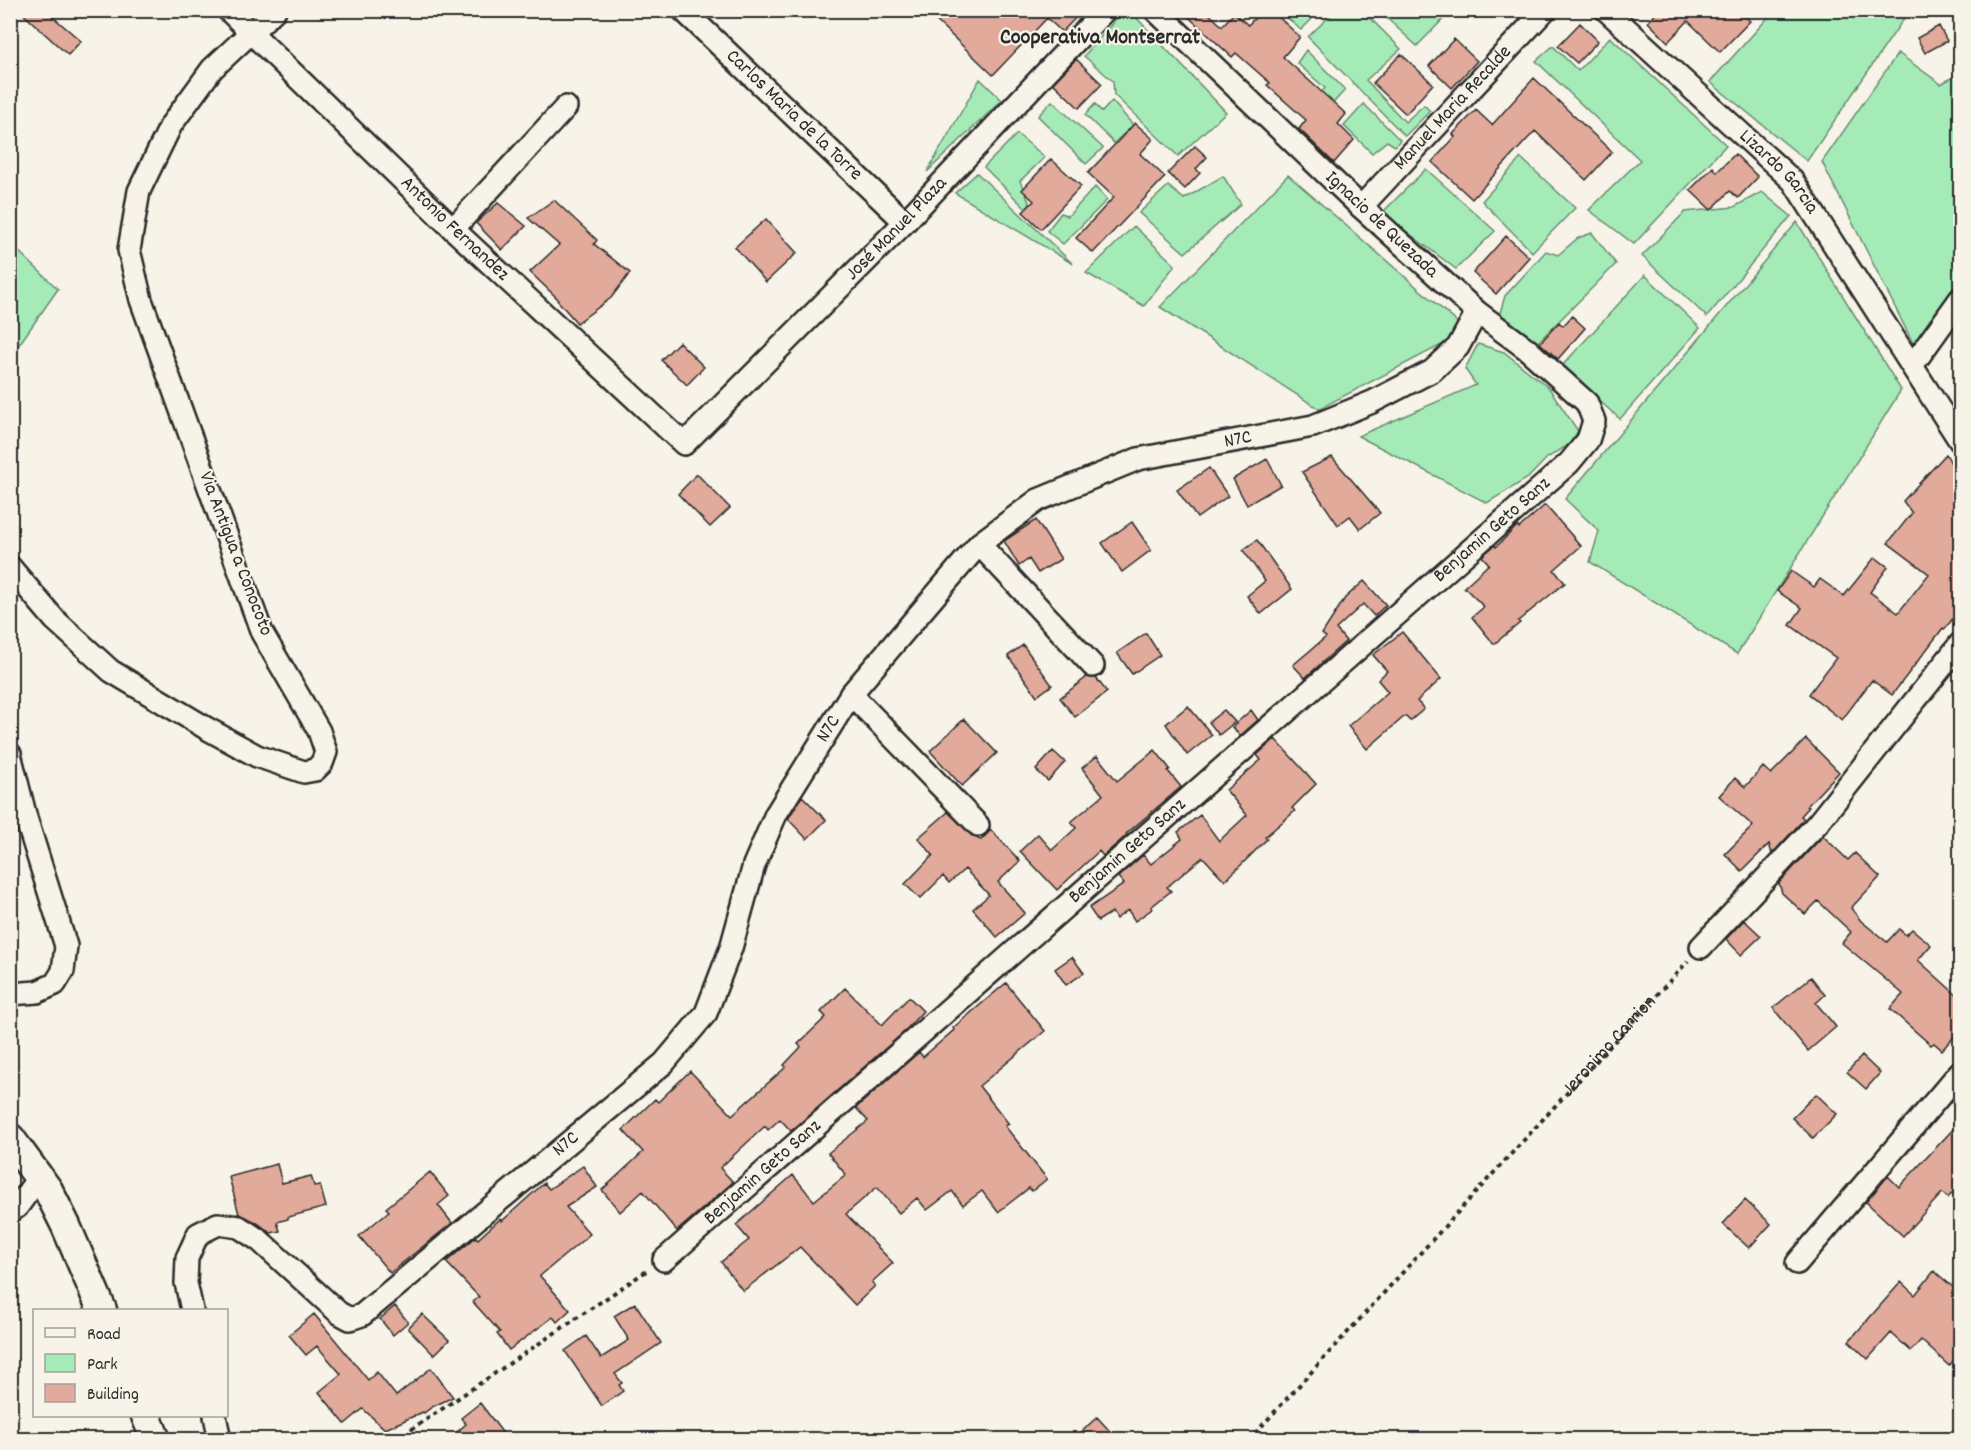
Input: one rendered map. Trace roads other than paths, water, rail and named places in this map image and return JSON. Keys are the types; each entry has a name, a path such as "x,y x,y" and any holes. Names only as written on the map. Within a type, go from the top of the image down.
{"main road":[{"path":"10,1138 48,1190 101,1309"},
{"path":"146,1417 156,1440"}],"street":[{"name":"Antonio Fernandez","path":"228,10 453,229 684,444"},
{"name":"Via Antigua a Conocoto","path":"10,567 55,620 111,671 257,756 304,772 315,770 322,764 326,752 319,731 262,633 141,300 129,250 139,191 171,125 212,69 275,10"},
{"name":"Carlos Maria de la Torre","path":"683,10 905,222"},
{"name":"José Manuel Plaza","path":"684,444 905,222 1105,10"},
{"name":"Ignacio de Quezada","path":"1155,10 1360,207 1477,312 1527,349 1587,403 1594,421 1588,440"},
{"name":"Manuel Maria Recalde","path":"1360,207 1545,10"},
{"name":"Lizardo Garcia","path":"1606,10 1793,182 1960,441"},
{"path":"453,229 566,107"},
{"path":"1912,366 1960,299"},
{"name":"N7C","path":"192,1309 186,1283 187,1258 198,1234 218,1224 239,1227 259,1239 339,1313 350,1319 362,1316 664,1063 706,1013 731,948 754,865 776,814 851,694 979,544 1038,500 1138,459 1313,426 1372,402 1432,371 1458,347 1477,312"},
{"name":"Benjamin Geto Sanz","path":"664,1260 1569,463 1588,440"},
{"path":"979,544 1093,666"},
{"path":"1701,947 1817,824 1960,644"},
{"name":"N7C","path":"851,694 978,825"},
{"path":"10,754 36,852 66,946 63,971 55,984 37,993 10,994"},
{"path":"1797,1263 1960,1072"},
{"path":"10,1212 17,1207 39,1177"},
{"path":"215,1417 220,1440"}],"district":[{"name":"Cooperativa Montserrat","path":"1100,38"}]}
